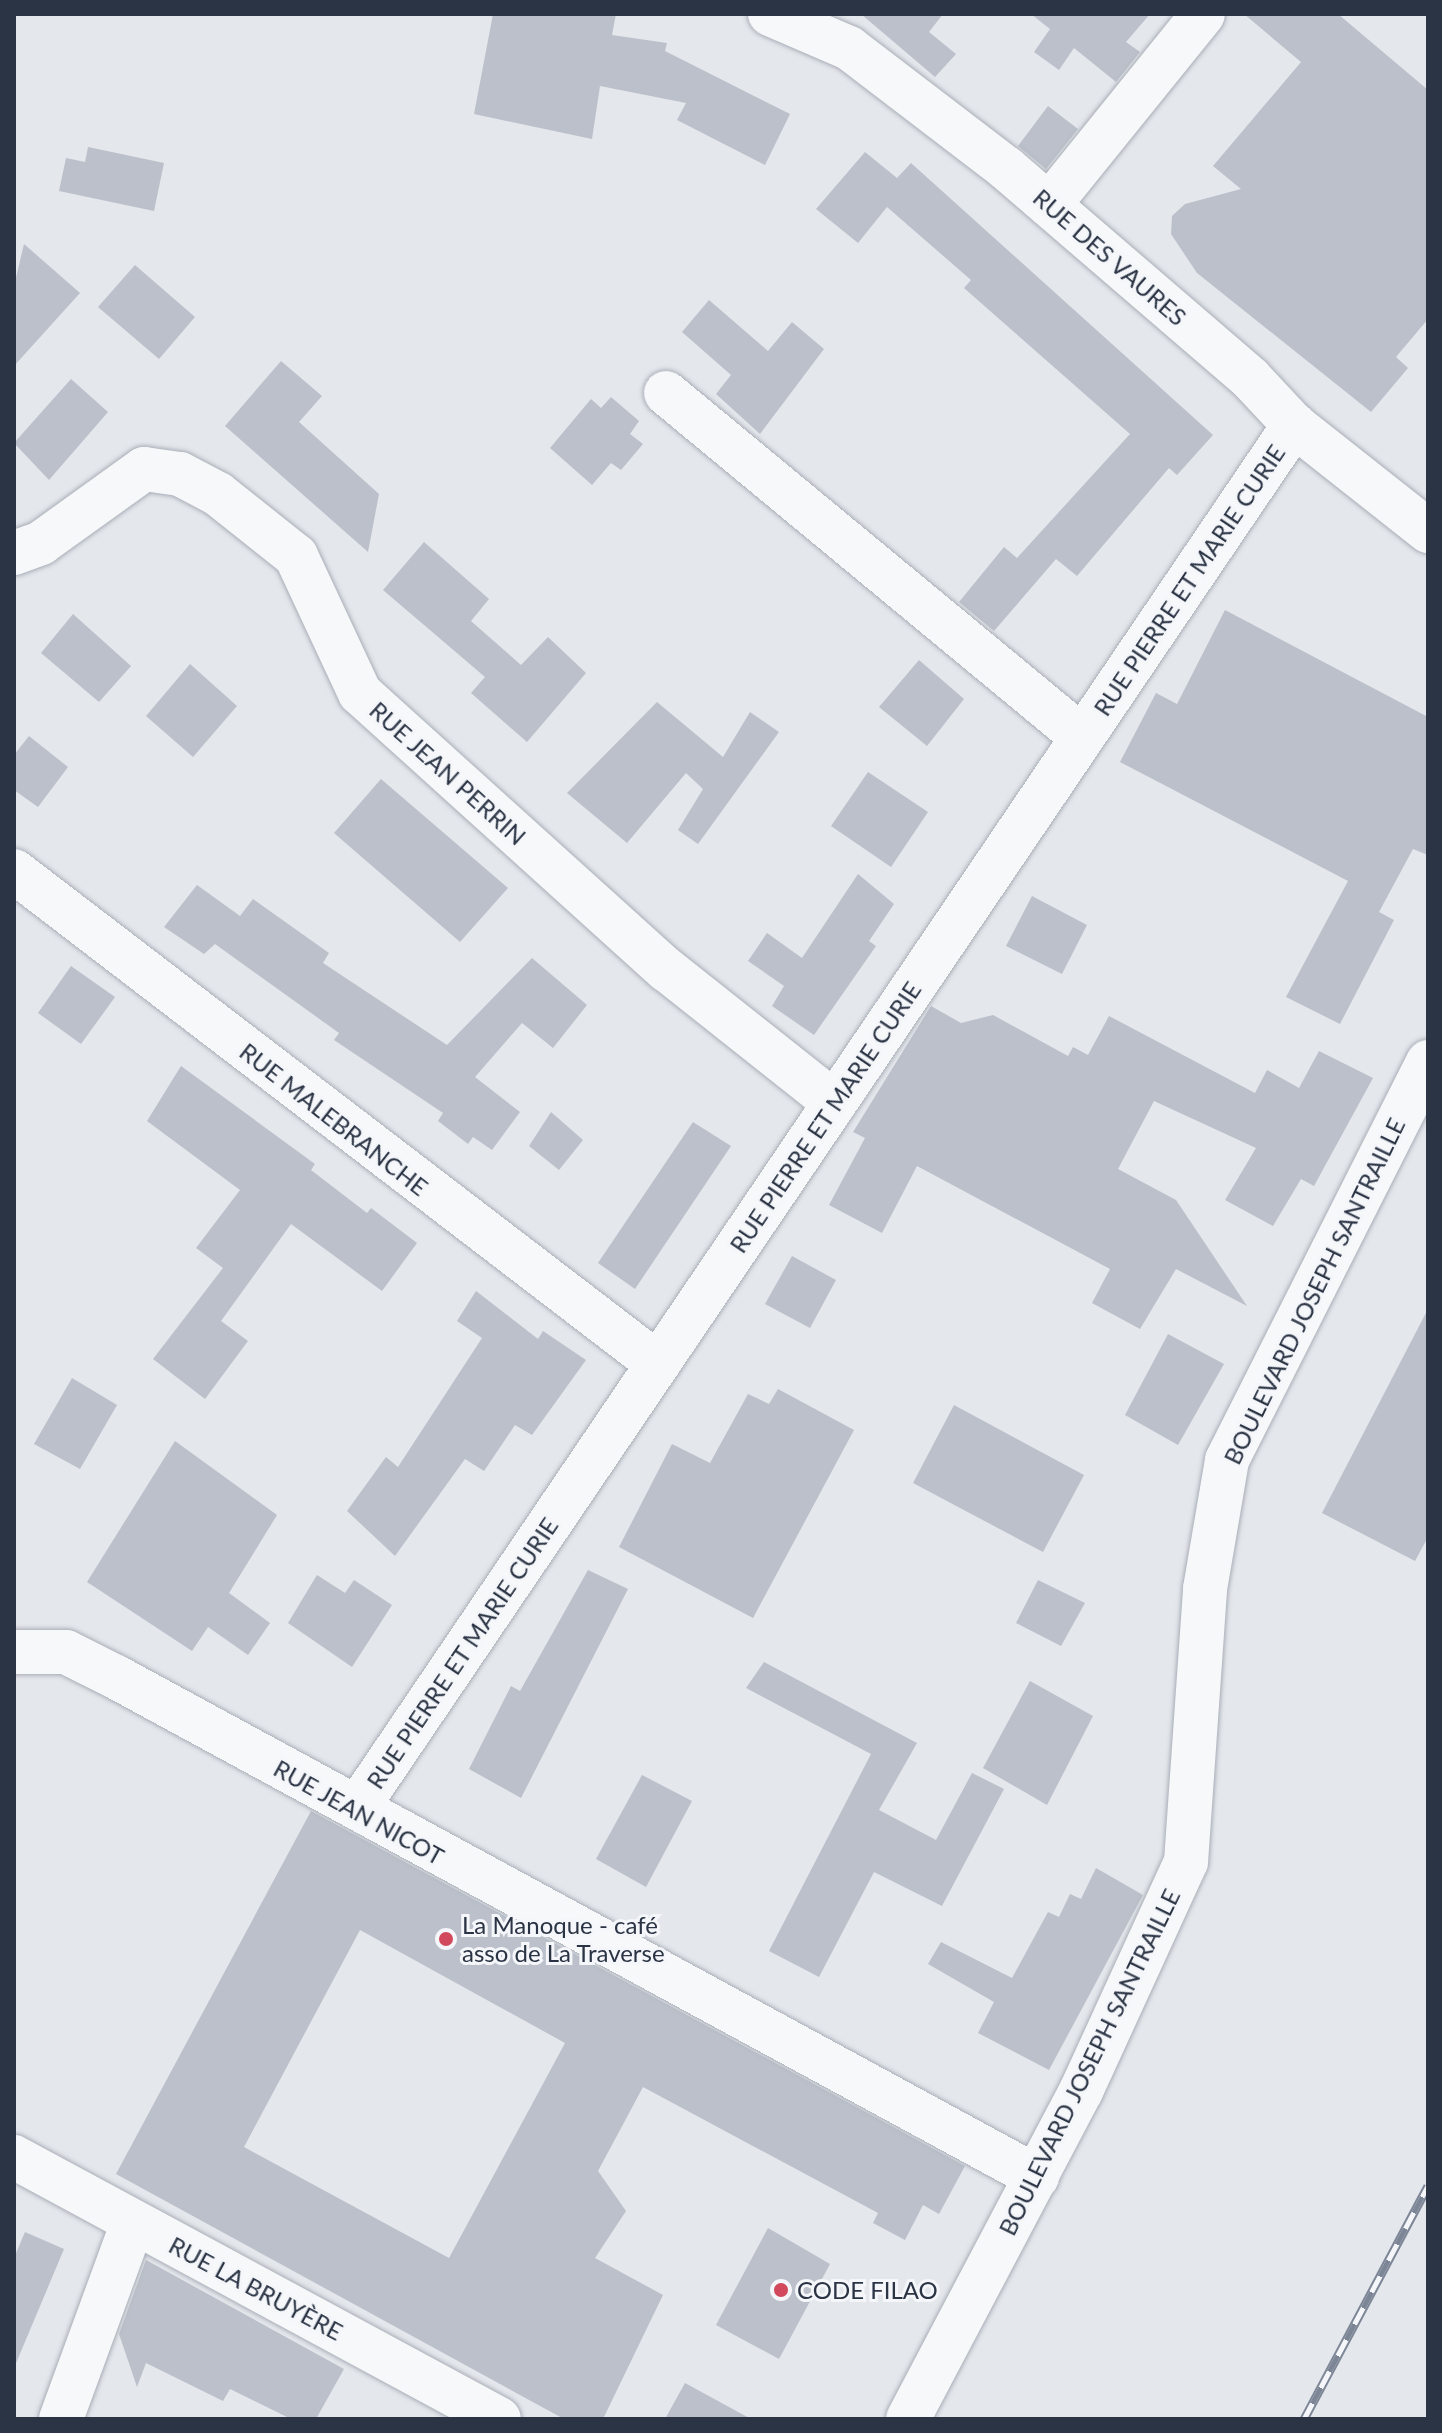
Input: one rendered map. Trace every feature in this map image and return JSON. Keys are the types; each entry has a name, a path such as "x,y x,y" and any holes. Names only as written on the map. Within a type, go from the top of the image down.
{"street":[{"name":"RUE DES VAURES","path":"770,14 849,48 1049,205 1250,378 1294,425 1428,531"},
{"path":"1049,205 1203,14"},
{"path":"666,393 1082,737"},
{"name":"RUE PIERRE ET MARIE CURIE","path":"357,1808 1294,425"},
{"name":"RUE JEAN PERRIN","path":"14,553 41,543 144,469 180,474 218,494 296,556 360,693 667,970 835,1103"},
{"name":"RUE MALEBRANCHE","path":"14,871 658,1364"},
{"name":"BOULEVARD JOSEPH SANTRAILLE","path":"908,2419 1037,2177 1186,1862 1205,1589 1227,1460 1428,1062"},
{"name":"RUE JEAN NICOT","path":"14,1652 66,1652 1037,2177"},
{"name":"RUE LA BRUYÈRE","path":"14,2157 499,2419"},
{"path":"61,2419 133,2222"}],"building":[{"path":"493,14 616,14 612,35 667,43 665,51 790,114 765,165 677,120 686,103 600,86 592,139 474,114"},
{"path":"861,14 943,14 929,32 956,54 935,77"},
{"path":"1031,14 1150,14 1126,42 1140,52 1116,82 1074,48 1059,70 1034,52 1050,29"},
{"path":"1244,14 1338,14 1428,90 1428,319 1396,357 1408,368 1371,412 1197,273 1171,234 1172,216 1185,204 1241,189 1213,166 1301,62"},
{"path":"1048,106 1078,129 1046,169 1018,146"},
{"path":"88,147 164,163 154,211 59,191 66,158 85,162"},
{"path":"865,152 897,178 911,163 1213,435 1177,475 1169,468 1077,576 1056,559 994,631 959,602 1004,547 1017,558 1130,434 964,288 971,280 887,207 858,243 816,209"},
{"path":"24,244 80,293 14,366 14,286"},
{"path":"135,265 195,317 159,359 98,307"},
{"path":"709,300 768,351 792,322 824,349 760,434 716,394 731,375 682,332"},
{"path":"281,361 322,396 299,422 379,494 368,552 225,426"},
{"path":"71,379 108,412 49,480 14,443"},
{"path":"611,397 639,421 630,434 643,444 621,470 611,463 592,485 550,448 591,399 601,408"},
{"path":"424,542 489,599 471,621 521,665 548,637 586,673 527,742 471,693 485,677 383,590"},
{"path":"1225,610 1428,717 1428,855 1413,849 1379,912 1394,920 1340,1024 1286,997 1348,881 1120,762 1156,693 1177,704"},
{"path":"73,614 131,666 99,702 41,653"},
{"path":"919,660 964,699 927,746 879,707"},
{"path":"190,664 237,706 193,757 146,716"},
{"path":"657,702 723,757 750,712 779,732 698,844 678,830 703,789 686,773 627,843 567,793"},
{"path":"29,736 68,767 38,807 14,790 14,755"},
{"path":"868,772 928,812 891,867 831,826"},
{"path":"381,779 508,888 460,942 334,833"},
{"path":"858,874 894,904 869,941 876,946 814,1035 772,1006 784,986 748,961 767,933 802,958"},
{"path":"197,885 240,916 253,899 329,953 323,963 447,1045 532,958 587,1005 553,1048 522,1023 475,1077 520,1112 492,1150 473,1137 468,1144 438,1121 443,1113 334,1040 339,1033 215,944 204,954 164,927"},
{"path":"1032,896 1087,925 1062,974 1006,946"},
{"path":"71,966 115,997 81,1044 38,1013"},
{"path":"931,1006 961,1023 993,1015 1068,1056 1073,1047 1088,1055 1109,1016 1255,1093 1267,1070 1299,1088 1319,1051 1373,1078 1314,1186 1301,1179 1273,1226 1225,1200 1256,1148 1154,1101 1118,1169 1176,1200 1247,1306 1176,1269 1140,1329 1092,1303 1110,1269 917,1166 882,1233 829,1205 865,1138 853,1132"},
{"path":"181,1066 315,1164 311,1170 367,1213 371,1208 417,1243 382,1291 291,1224 221,1321 248,1341 205,1399 153,1359 223,1268 196,1248 240,1190 147,1121"},
{"path":"551,1112 583,1140 559,1170 529,1146"},
{"path":"693,1122 731,1146 635,1289 598,1263"},
{"path":"792,1256 836,1280 810,1328 765,1304"},
{"path":"476,1291 538,1339 543,1331 586,1360 532,1435 515,1425 484,1471 465,1459 395,1556 347,1511 386,1457 398,1467 482,1338 457,1321"},
{"path":"1428,1309 1428,1537 1415,1561 1322,1513"},
{"path":"1168,1334 1224,1364 1178,1445 1125,1415"},
{"path":"72,1378 117,1405 80,1469 34,1444"},
{"path":"778,1389 854,1430 753,1618 619,1547 672,1444 710,1463 748,1394 769,1404"},
{"path":"954,1405 1084,1475 1043,1552 913,1483"},
{"path":"175,1441 277,1515 229,1593 270,1623 248,1655 208,1627 192,1651 87,1582"},
{"path":"588,1570 628,1589 521,1798 469,1769 511,1686 520,1691"},
{"path":"317,1575 345,1593 354,1580 392,1605 352,1667 288,1623"},
{"path":"1038,1580 1085,1603 1061,1646 1016,1623"},
{"path":"764,1662 917,1743 879,1810 936,1840 972,1773 1004,1789 942,1906 874,1872 819,1977 769,1951 871,1754 746,1688"},
{"path":"1030,1681 1093,1716 1047,1805 983,1768"},
{"path":"642,1775 692,1801 646,1887 596,1859"},
{"path":"311,1811 965,2166 939,2214 923,2205 905,2240 873,2223 878,2213 643,2087 598,2171 626,2211 595,2258 663,2295 603,2419 564,2419 116,2174","holes":["360,1930 565,2043 449,2258 244,2147"]},
{"path":"1096,1868 1143,1895 1049,2070 978,2033 994,2002 928,1964 941,1942 1012,1978 1048,1912 1059,1917 1070,1894 1081,1899"},
{"path":"768,2228 830,2264 779,2359 716,2325"},
{"path":"25,2232 64,2249 14,2368 14,2258"},
{"path":"146,2260 344,2369 316,2419 291,2419 230,2389 223,2401 146,2363 137,2387 119,2334"},
{"path":"685,2383 751,2419 665,2419"}],"railway":[{"path":"1304,2419 1428,2186"}],"place":[{"name":"La Manoque - café asso de La Traverse","path":"446,1939"},
{"name":"CODE FILAO","path":"781,2290"}]}
